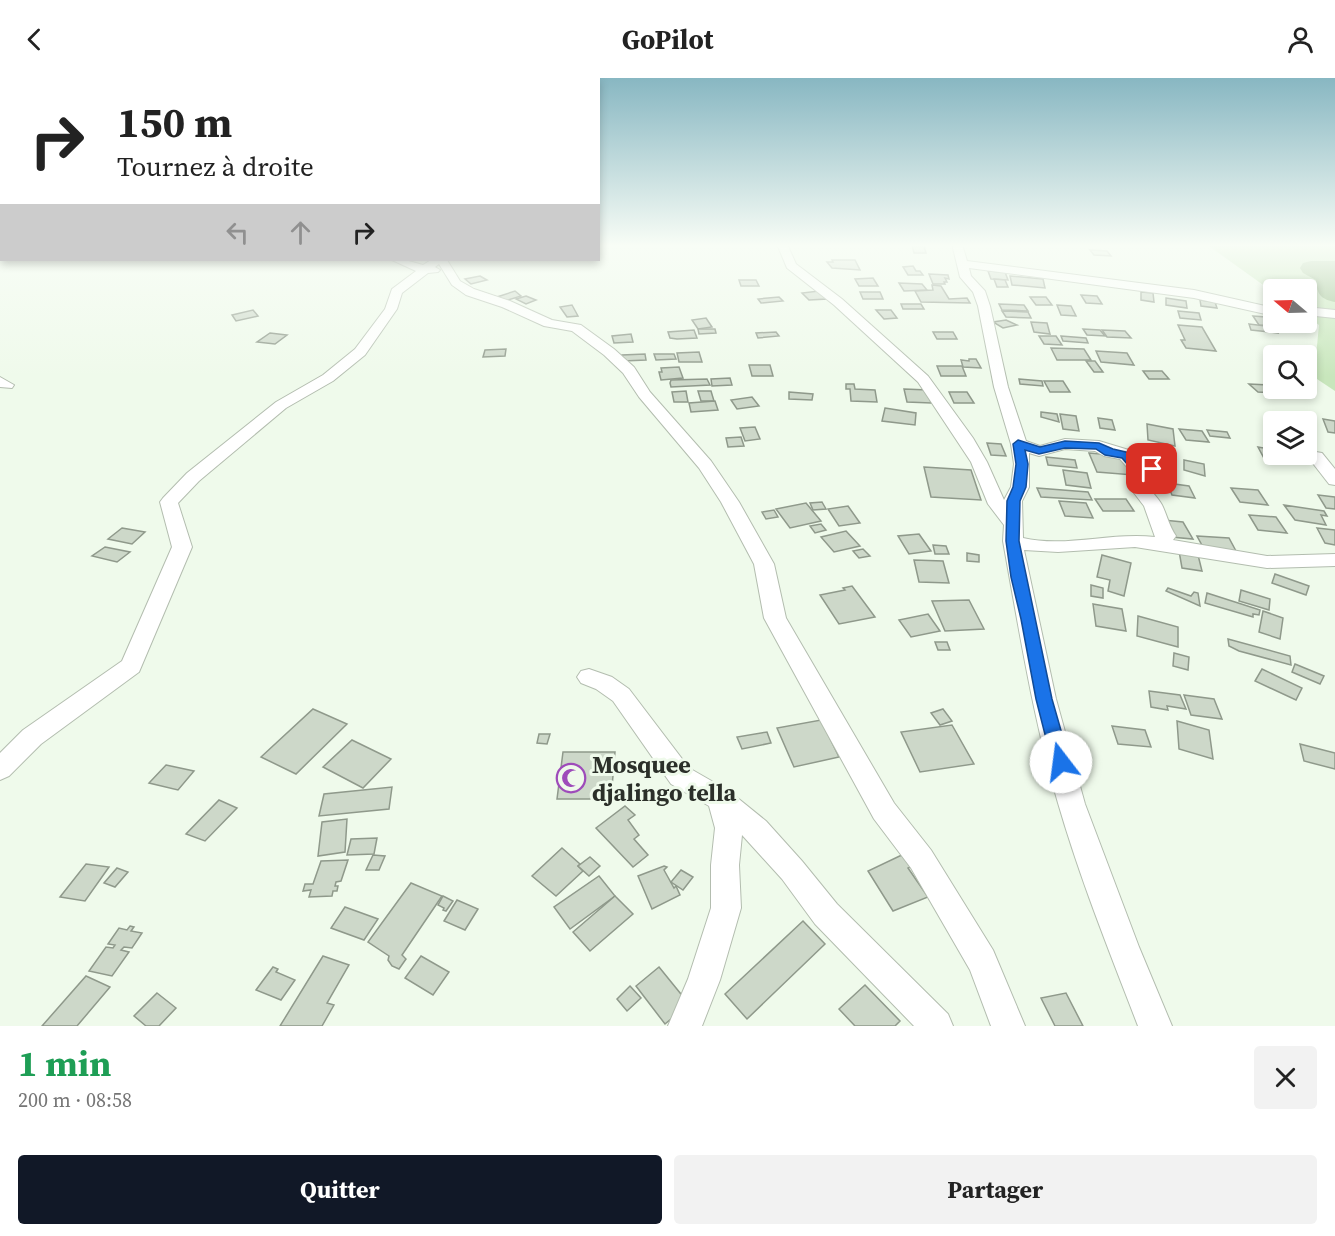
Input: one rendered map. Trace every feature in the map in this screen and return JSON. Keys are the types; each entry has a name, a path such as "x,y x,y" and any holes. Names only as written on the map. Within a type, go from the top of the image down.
{"street":[{"path":"0,769 33,737 131,666 182,547 169,501 194,477 281,405 328,378 360,352 391,309 396,292 402,288"},
{"path":"464,288 477,296 506,304 549,324 576,328 583,332 629,370 644,394 705,465 730,502 764,564 771,603 779,627 884,811 921,859 982,961 1008,1026"},
{"path":"820,288 922,378 965,438 1012,531 1030,546 1074,545 1099,541 1160,543 1277,563 1316,558 1335,560"},
{"path":"976,288 984,306 1000,387 1022,464 1020,487 1013,501 1012,531 1018,577 1029,619 1044,699 1072,804 1123,947 1155,1026"},
{"path":"1162,288 1263,310"},
{"path":"1317,313 1335,314"},
{"path":"1018,444 1039,451 1065,444 1099,446 1110,452 1126,455 1133,463 1152,469 1137,478 1140,489 1153,505 1158,523 1166,536 1160,543"},
{"path":"1317,458 1335,480"},
{"path":"589,677 604,683 621,695 680,776 720,799 756,830 792,870 826,914 936,1026"},
{"path":"685,1026 704,980 726,908 725,865 729,828 720,799"}],"green space":[{"path":"1317,288 1335,288 1335,391 1317,379 1319,325 1317,324"}],"building":[{"path":"902,288 927,290 904,291"},
{"path":"942,288 949,299 967,298 970,303 921,302 915,291"},
{"path":"515,291 521,296 505,301 497,297"},
{"path":"819,291 827,299 809,300 802,293"},
{"path":"860,292 880,292 883,299 863,299"},
{"path":"1141,292 1153,293 1154,302 1141,300"},
{"path":"1081,295 1097,296 1102,304 1086,303"},
{"path":"526,296 536,300 526,304 516,299"},
{"path":"779,297 783,301 761,303 758,299"},
{"path":"1030,297 1046,297 1052,305 1036,305"},
{"path":"1166,298 1186,301 1187,308 1166,305"},
{"path":"1200,300 1215,302 1217,308 1201,306"},
{"path":"901,304 921,304 924,309 903,309"},
{"path":"999,304 1024,305 1028,311 1002,310"},
{"path":"572,305 578,316 567,317 560,307"},
{"path":"1057,305 1071,306 1076,316 1061,315"},
{"path":"253,310 258,316 236,321 232,315"},
{"path":"876,310 891,310 897,318 884,319"},
{"path":"1002,311 1028,312 1031,318 1006,317"},
{"path":"1178,311 1199,313 1201,320 1180,318"},
{"path":"1253,316 1263,317 1263,325 1259,325"},
{"path":"706,318 712,327 698,329 692,320"},
{"path":"1006,320 1017,325 1003,328 993,322"},
{"path":"1031,322 1047,323 1050,334 1034,332"},
{"path":"1249,324 1263,326 1263,331 1251,330"},
{"path":"1178,325 1202,327 1216,351 1186,348 1181,340 1185,340"},
{"path":"698,329 715,329 716,333 699,334"},
{"path":"1083,329 1100,330 1105,336 1087,335"},
{"path":"694,330 697,338 670,338 668,332"},
{"path":"1102,330 1125,331 1131,338 1107,337"},
{"path":"776,332 779,336 758,338 756,333"},
{"path":"933,332 953,332 957,339 937,339"},
{"path":"270,333 287,335 275,344 257,342"},
{"path":"631,334 633,342 614,343 612,336"},
{"path":"1039,336 1056,336 1062,345 1044,344"},
{"path":"1061,336 1086,338 1088,343 1063,341"},
{"path":"1051,348 1084,349 1091,360 1057,360"},
{"path":"506,349 505,356 483,357 485,350"},
{"path":"1096,351 1127,353 1134,365 1101,362"},
{"path":"699,352 702,362 679,362 677,353"},
{"path":"645,354 646,360 623,361 622,355"},
{"path":"654,354 674,354 676,359 656,360"},
{"path":"969,359 976,359 981,368 963,367 961,360 969,361"},
{"path":"1086,361 1095,361 1103,372 1094,372"},
{"path":"749,365 770,365 773,376 752,376"},
{"path":"937,366 962,366 966,376 941,376"},
{"path":"679,367 683,378 661,380 659,372 662,372 661,368"},
{"path":"1143,371 1162,371 1169,379 1149,379"},
{"path":"730,378 732,385 712,386 711,379"},
{"path":"707,379 710,385 671,387 670,383 671,380"},
{"path":"1019,379 1042,381 1043,386 1020,384"},
{"path":"1044,381 1063,381 1070,392 1050,392"},
{"path":"846,384 854,384 855,389 875,390 877,402 851,401 850,389 846,389"},
{"path":"1249,384 1263,385 1263,392 1258,392"},
{"path":"904,389 928,390 931,403 907,402"},
{"path":"686,391 688,402 674,402 672,392"},
{"path":"698,391 711,391 714,401 701,401"},
{"path":"789,392 813,394 812,400 789,399"},
{"path":"949,392 967,392 974,403 954,403"},
{"path":"752,397 759,406 737,409 731,400"},
{"path":"715,401 718,410 691,412 689,403"},
{"path":"885,408 916,413 915,425 882,421"},
{"path":"1041,412 1057,414 1059,422 1041,417"},
{"path":"1060,414 1076,416 1079,431 1063,429"},
{"path":"1098,418 1112,420 1115,430 1100,428"},
{"path":"1323,419 1335,421 1335,433 1328,432"},
{"path":"1147,424 1173,429 1175,446 1148,440"},
{"path":"755,427 760,439 745,441 740,428"},
{"path":"1179,429 1202,431 1209,442 1186,440"},
{"path":"1207,430 1227,432 1230,438 1210,436"},
{"path":"741,437 744,446 728,447 726,438"},
{"path":"987,443 1001,444 1006,456 991,455"},
{"path":"1089,453 1124,456 1133,475 1097,472"},
{"path":"1046,457 1075,460 1077,468 1048,465"},
{"path":"1184,460 1204,464 1205,476 1184,470"},
{"path":"924,467 971,470 981,500 931,497"},
{"path":"1063,470 1087,473 1091,488 1066,485"},
{"path":"1167,483 1189,486 1195,498 1172,495"},
{"path":"1037,488 1088,492 1092,500 1041,497"},
{"path":"1231,488 1258,490 1268,505 1240,502"},
{"path":"1318,495 1335,497 1335,509 1326,508"},
{"path":"1095,499 1126,499 1134,511 1103,511"},
{"path":"1059,501 1086,503 1093,518 1065,516"},
{"path":"822,502 826,509 813,510 810,503"},
{"path":"806,503 821,521 790,528 776,509"},
{"path":"1284,505 1324,511 1327,516 1321,515 1326,525 1295,520"},
{"path":"848,506 860,523 839,526 828,509"},
{"path":"774,510 778,517 766,519 762,512"},
{"path":"1249,515 1276,517 1287,533 1258,530"},
{"path":"1163,520 1183,522 1193,539 1171,537"},
{"path":"821,524 826,530 815,533 810,526"},
{"path":"122,528 145,532 132,544 108,539"},
{"path":"1317,528 1335,530 1335,545 1325,543"},
{"path":"846,531 860,546 834,552 821,537"},
{"path":"919,534 931,551 909,554 898,536"},
{"path":"1197,536 1229,538 1236,551 1203,547"},
{"path":"933,545 946,546 949,554 935,554"},
{"path":"105,547 130,552 117,562 92,556"},
{"path":"863,549 870,556 859,558 853,551"},
{"path":"1179,551 1198,555 1202,571 1182,568"},
{"path":"967,553 979,555 979,562 967,561"},
{"path":"1102,555 1131,563 1124,596 1108,591 1110,580 1097,577"},
{"path":"914,560 943,561 949,583 919,582"},
{"path":"1275,574 1309,586 1306,595 1272,583"},
{"path":"1091,585 1103,588 1103,598 1091,596"},
{"path":"852,586 875,617 839,624 820,595 845,590 843,588"},
{"path":"1168,588 1191,596 1194,592 1198,593 1200,606 1166,591"},
{"path":"1241,590 1270,599 1269,610 1239,601"},
{"path":"1207,593 1260,610 1259,615 1253,614 1253,617 1205,603"},
{"path":"969,600 984,629 945,631 932,601"},
{"path":"1093,604 1122,609 1126,631 1096,626"},
{"path":"1263,611 1283,618 1280,639 1259,632"},
{"path":"928,614 940,631 911,637 899,620"},
{"path":"1138,616 1178,627 1178,647 1137,636"},
{"path":"1228,639 1290,656 1291,665 1239,651 1229,646"},
{"path":"935,642 947,642 950,650 938,650"},
{"path":"1174,653 1189,657 1188,670 1173,666"},
{"path":"1295,664 1324,676 1320,684 1292,672"},
{"path":"1262,669 1302,688 1296,700 1255,681"},
{"path":"1149,691 1180,695 1186,709 1167,706 1168,710 1151,707"},
{"path":"1184,695 1214,699 1222,719 1191,715"},
{"path":"313,709 347,724 296,774 261,757"},
{"path":"943,709 952,721 940,725 931,713"},
{"path":"821,720 839,757 794,767 777,728"},
{"path":"1177,721 1209,730 1213,759 1179,749"},
{"path":"952,725 974,764 920,772 901,732"},
{"path":"1112,726 1145,730 1151,747 1118,744"},
{"path":"767,732 771,743 742,749 737,737"},
{"path":"539,734 550,734 547,744 537,743"},
{"path":"352,740 391,759 363,788 323,767"},
{"path":"1300,744 1335,753 1335,769 1304,761"},
{"path":"563,752 615,752 611,799 557,799"},
{"path":"166,765 194,771 178,790 149,783"},
{"path":"392,787 389,809 319,816 324,794"},
{"path":"219,800 237,808 205,841 186,834"},
{"path":"625,806 635,815 628,820 639,835 634,839 648,855 633,867 596,828"},
{"path":"347,819 345,852 318,856 322,822"},
{"path":"377,838 374,854 347,855 351,839"},
{"path":"562,848 580,864 578,866 583,871 556,896 532,876"},
{"path":"906,853 915,865 908,868 928,897 893,911 868,871"},
{"path":"373,855 385,856 379,870 366,870"},
{"path":"590,857 600,866 589,876 578,866"},
{"path":"348,860 341,881 336,882 337,891 333,891 332,896 309,897 311,890 303,891 305,884 313,884 321,861"},
{"path":"86,864 109,867 85,901 60,897"},
{"path":"664,866 667,867 664,870 680,895 652,909 638,876"},
{"path":"117,868 128,872 115,887 104,883"},
{"path":"681,870 693,877 683,890 671,882"},
{"path":"599,876 615,896 570,929 554,907"},
{"path":"411,883 442,896 402,955 406,959 399,969 392,966 388,960 389,956 368,942"},
{"path":"443,896 453,901 446,911 438,905"},
{"path":"615,896 633,914 590,951 573,932"},
{"path":"457,900 478,909 465,930 444,921"},
{"path":"345,907 378,919 364,940 331,928"},
{"path":"803,921 825,944 747,1019 725,994"},
{"path":"130,926 134,927 131,931 142,933 132,948 124,947 121,950 129,952 112,976 89,971 106,947 113,948 115,945 108,944 119,928 127,930"},
{"path":"323,956 349,965 327,1003 334,1005 322,1026 280,1026"},
{"path":"421,956 449,972 433,995 405,978"},
{"path":"273,967 278,969 276,972 295,980 281,1000 256,990"},
{"path":"659,967 689,1004 665,1024 636,986"},
{"path":"86,976 110,987 77,1026 42,1026"},
{"path":"865,985 900,1021 895,1026 855,1026 839,1009"},
{"path":"630,986 641,998 627,1011 617,999"},
{"path":"157,993 176,1008 159,1026 146,1026 134,1016"},
{"path":"1066,993 1083,1026 1055,1026 1041,998"}],"waterway":[{"path":"1328,288 1329,292 1335,295"}],"place":[{"name":"Mosquee djalingo tella","path":"571,778"}],"route":[{"path":"1061,762 1044,699 1029,619 1018,577 1013,541 1011,522 1013,501 1020,487 1022,464 1018,444 1039,451 1065,444 1099,446 1110,452 1126,455 1133,463 1152,469"}]}
